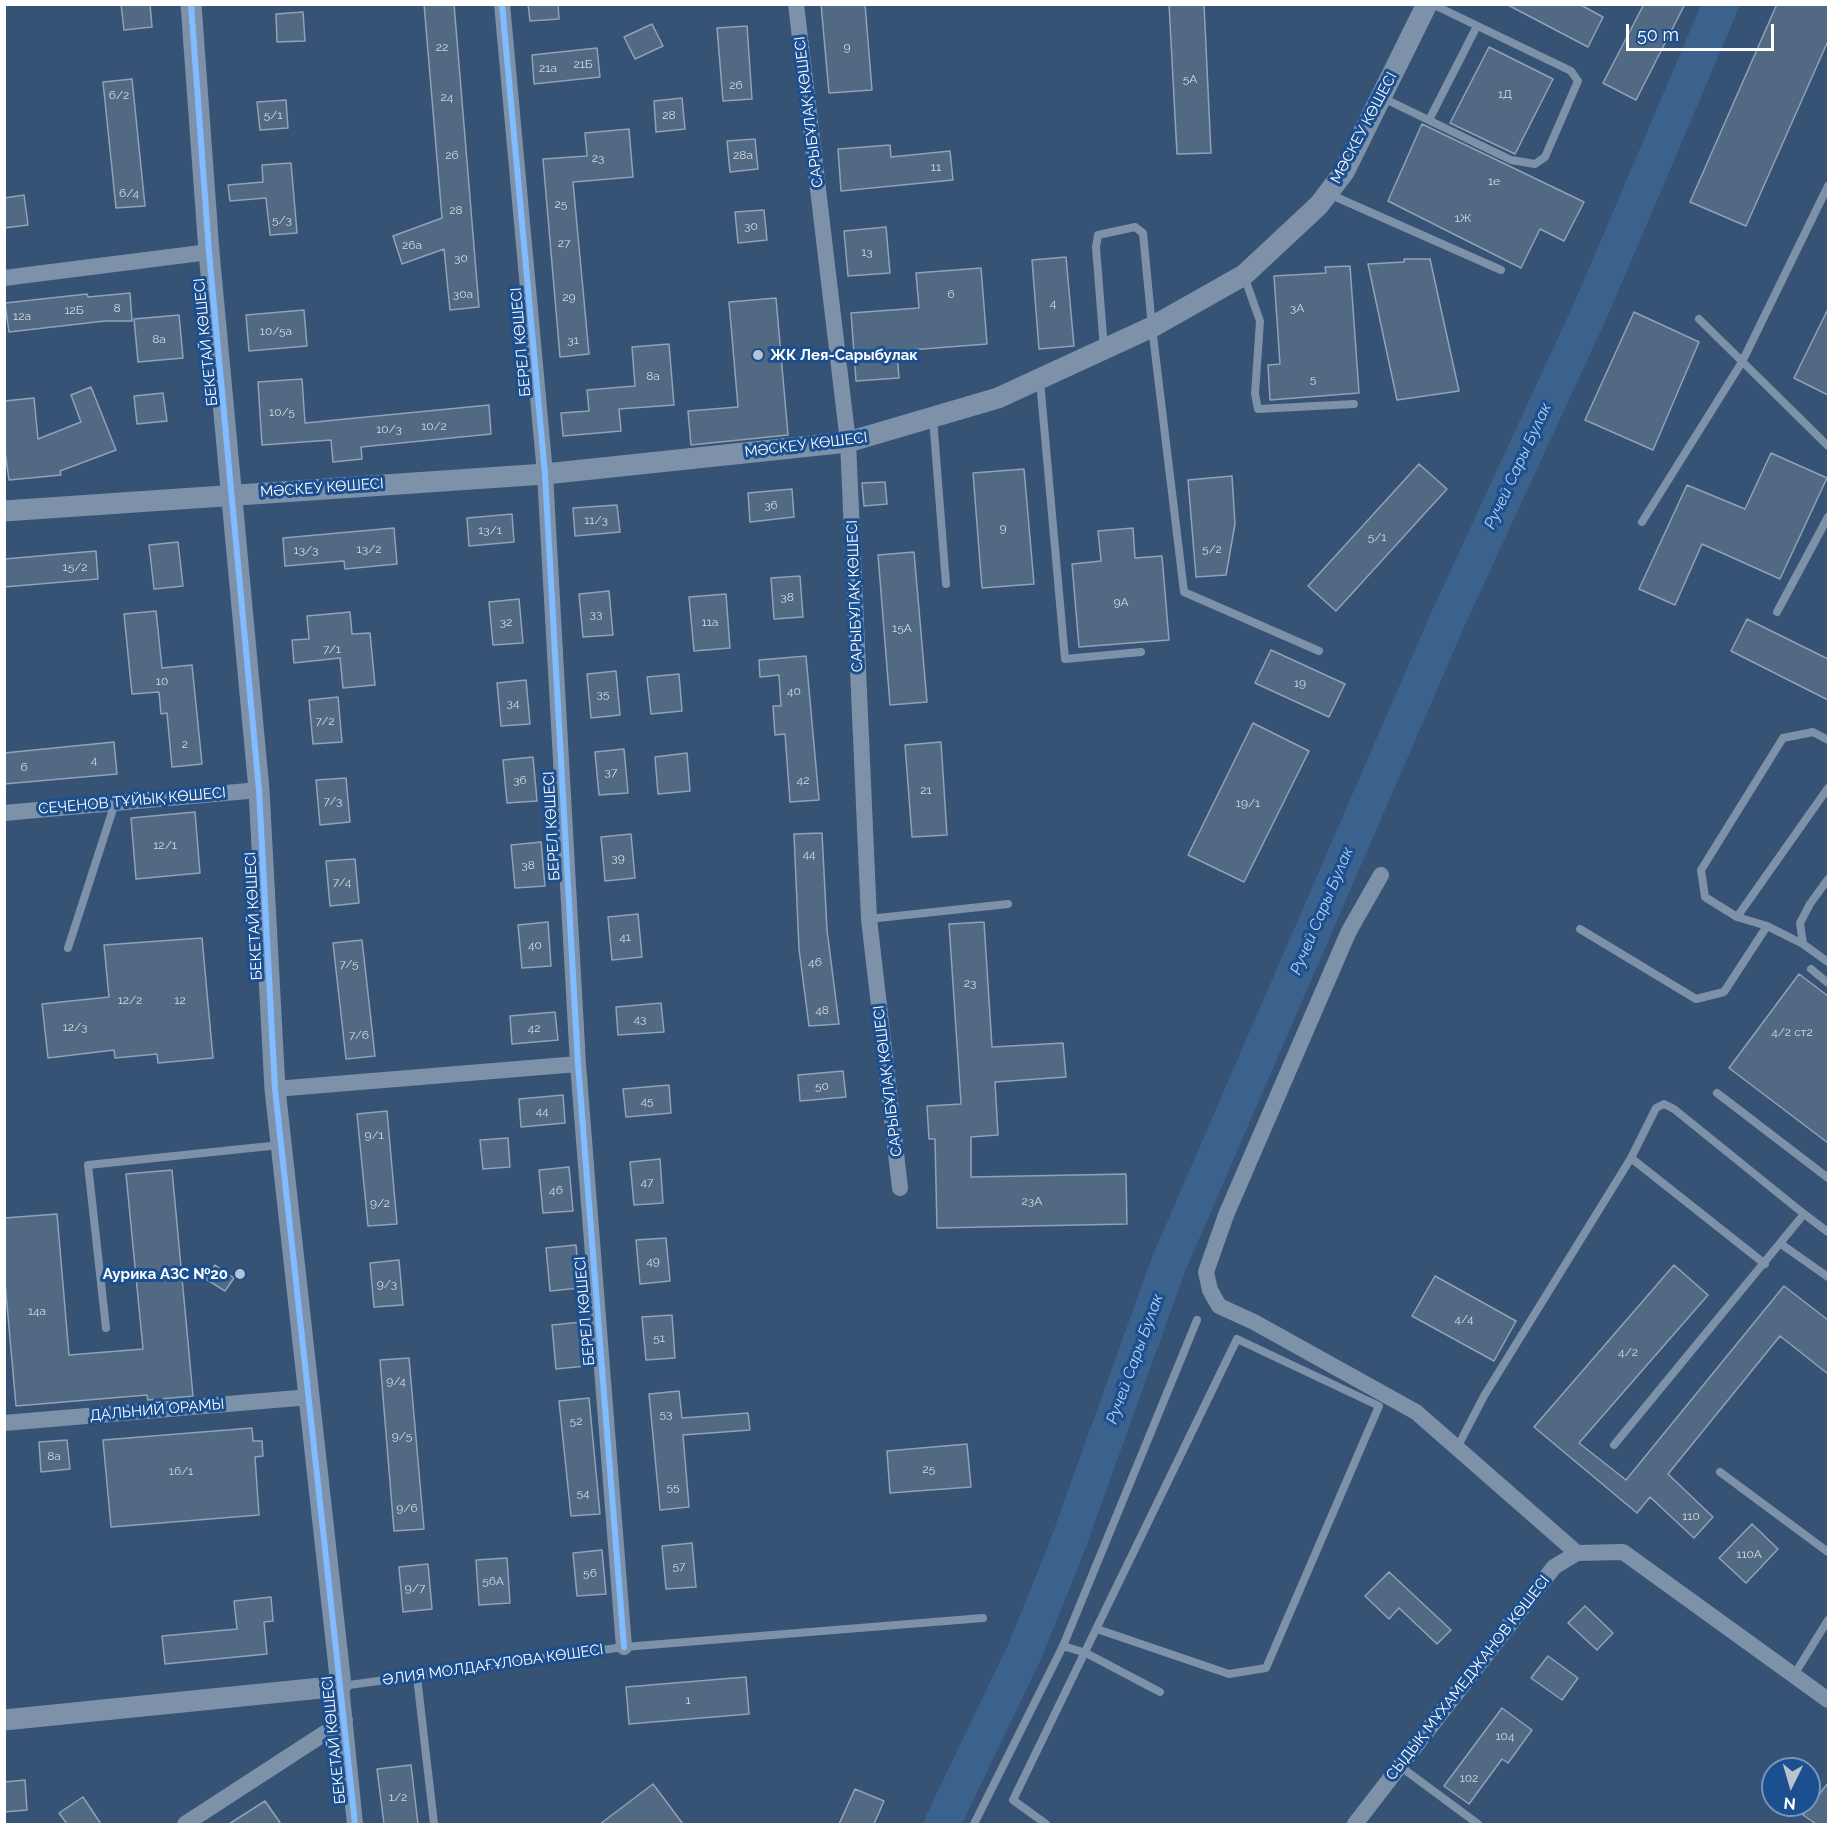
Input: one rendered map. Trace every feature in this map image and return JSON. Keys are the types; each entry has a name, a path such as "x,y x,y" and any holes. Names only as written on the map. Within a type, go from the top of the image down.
{"street":[{"name":"БЕКЕТАЙ КӨШЕСІ","path":"191,4 209,252 259,790 275,1089 355,1824"},
{"name":"БЕРЕЛ КӨШЕСІ","path":"502,4 545,474 578,1064 624,1647"},
{"name":"САРЫБҰЛАҚ КӨШЕСІ","path":"796,4 848,442 869,919 900,1188"},
{"name":"МӘСКЕУ КӨШЕСІ","path":"4,511 545,474 848,442 998,398 1040,381 1152,327 1244,275 1319,205 1344,172 1430,4"},
{"path":"4,278 209,252"},
{"name":"СЕЧЕНОВ ТҰЙЫҚ КӨШЕСІ","path":"4,813 259,790"},
{"path":"1381,875 1349,932 1226,1215 1206,1272 1210,1290 1219,1306 1254,1322 1416,1412 1458,1446 1576,1553 1623,1552 1828,1700"},
{"path":"275,1089 578,1064"},
{"name":"ДАЛЬНИЙ ОРАМЫ","path":"4,1424 310,1397"},
{"name":"СЫДЫҚ МҰХАМЕДЖАНОВ КӨШЕСІ","path":"1355,1824 1554,1567 1576,1553"},
{"name":"ӘЛИЯ МОЛДАҒҰЛОВА КӨШЕСІ","path":"4,1720 341,1686"},
{"path":"184,1824 345,1720"}],"lane":[{"path":"1382,97 1511,160 1535,164 1545,157 1578,81 1571,71 1430,4"},
{"path":"1429,120 1477,26"},
{"path":"1642,522 1742,362 1828,186"},
{"path":"1328,194 1501,270"},
{"path":"1104,350 1096,247 1098,235 1135,226 1143,233 1184,592 1319,651"},
{"path":"1244,275 1260,321 1255,394 1258,409 1354,404"},
{"path":"1699,319 1828,446"},
{"path":"1040,381 1065,658 1141,652"},
{"path":"933,418 946,584"},
{"path":"1777,612 1828,517"},
{"path":"1828,740 1813,732 1783,738 1701,870 1705,897 1737,917 1767,926 1803,944 1828,962"},
{"path":"1737,917 1828,788"},
{"path":"68,948 115,802"},
{"path":"1803,944 1800,923 1828,879"},
{"path":"869,919 1008,904"},
{"path":"1580,929 1696,999 1724,992 1767,926"},
{"path":"1810,969 1828,983"},
{"path":"1717,1093 1828,1178"},
{"path":"1458,1446 1484,1396 1631,1158 1656,1108 1664,1104 1674,1109 1828,1232"},
{"path":"106,1328 88,1165 281,1145"},
{"path":"1631,1158 1765,1264"},
{"path":"1614,1445 1804,1215"},
{"path":"1781,1244 1828,1277"},
{"path":"974,1824 1063,1646 1197,1320"},
{"path":"1046,1824 1013,1800 1237,1339 1379,1406 1266,1668 1229,1674 1097,1629"},
{"path":"1720,1472 1828,1552"},
{"name":"ӘЛИЯ МОЛДАҒҰЛОВА КӨШЕСІ","path":"341,1686 624,1647 983,1618"},
{"path":"1794,1675 1828,1620"},
{"path":"1063,1646 1086,1653 1160,1692"},
{"path":"417,1677 434,1824"},
{"path":"1401,1767 1478,1824"}],"building":[{"path":"121,4 150,4 152,27 124,30"},
{"path":"424,4 454,4 479,307 450,310 444,249 402,264 393,236 442,218"},
{"path":"528,4 558,4 559,19 530,21"},
{"path":"821,4 865,4 872,90 829,93"},
{"path":"1169,4 1204,4 1211,153 1177,154"},
{"path":"1506,4 1579,4 1603,17 1588,47"},
{"path":"1644,4 1685,4 1636,100 1603,83"},
{"path":"1777,4 1828,4 1828,41 1746,226 1690,202"},
{"path":"303,12 305,41 277,42 276,14"},
{"path":"652,24 663,46 635,59 624,37"},
{"path":"747,26 752,99 723,101 717,28"},
{"path":"1489,47 1553,79 1515,154 1450,123"},
{"path":"597,48 600,77 534,84 532,55"},
{"path":"132,79 145,206 116,208 103,82"},
{"path":"682,98 685,129 656,132 654,101"},
{"path":"286,100 288,128 260,130 257,102"},
{"path":"1422,124 1584,202 1564,241 1540,229 1521,268 1388,201"},
{"path":"629,129 633,177 573,182 589,354 560,357 543,159 587,156 585,133"},
{"path":"755,139 758,169 730,172 727,141"},
{"path":"890,145 891,157 950,151 953,180 841,191 838,149"},
{"path":"291,163 297,233 270,235 266,198 230,201 228,185 263,182 262,165"},
{"path":"24,195 28,225 4,228 4,198"},
{"path":"764,210 767,240 738,243 735,212"},
{"path":"886,227 890,273 848,276 844,231"},
{"path":"1066,257 1074,346 1039,349 1032,260"},
{"path":"1404,259 1430,259 1459,391 1397,400 1368,264 1404,262"},
{"path":"1350,266 1359,393 1270,400 1268,365 1280,364 1274,276 1326,273 1325,267"},
{"path":"981,268 987,344 897,351 899,378 856,381 851,313 919,308 916,273"},
{"path":"130,293 132,321 105,321 9,332 5,303 87,294 88,297"},
{"name":"ЖК Лея-Сарыбулак","path":"776,298 788,435 691,445 688,411 738,407 729,302"},
{"path":"1828,309 1828,395 1794,378"},
{"path":"304,310 307,346 249,351 246,315"},
{"path":"1634,312 1699,342 1653,450 1585,420"},
{"path":"179,315 183,358 138,362 134,319"},
{"path":"669,344 674,405 619,409 621,431 563,436 561,413 589,411 587,390 635,386 632,347"},
{"path":"302,379 305,423 489,405 491,434 361,447 362,459 333,462 331,440 262,445 258,382"},
{"path":"91,387 116,450 60,471 61,475 9,480 4,444 4,401 34,398 38,439 81,422 71,395"},
{"path":"163,393 167,421 137,424 134,396"},
{"path":"1771,453 1827,478 1780,579 1702,544 1675,605 1639,589 1687,485 1745,509"},
{"path":"1419,464 1447,489 1336,611 1308,586"},
{"path":"1024,469 1034,584 982,588 973,473"},
{"path":"1232,476 1235,524 1226,575 1196,577 1188,480"},
{"path":"885,482 887,504 864,506 862,483"},
{"path":"792,489 794,517 750,522 748,493"},
{"path":"617,505 620,532 575,536 573,508"},
{"path":"512,514 514,542 469,546 467,518"},
{"path":"394,528 397,564 345,569 344,561 285,566 283,538"},
{"path":"1133,528 1135,558 1162,556 1169,640 1079,647 1072,564 1101,561 1098,531"},
{"path":"178,542 183,586 154,589 149,545"},
{"path":"96,551 98,579 4,587 4,559"},
{"path":"914,552 927,702 890,705 878,555"},
{"path":"800,576 803,617 774,619 771,578"},
{"path":"609,591 613,635 583,637 579,594"},
{"path":"726,594 730,648 694,651 689,597"},
{"path":"519,599 523,643 493,645 489,602"},
{"path":"156,611 162,668 192,665 202,764 172,767 167,713 161,714 159,692 132,694 124,614"},
{"path":"350,612 352,634 370,633 375,685 343,688 340,658 294,663 292,640 309,639 307,616"},
{"path":"1747,619 1828,659 1828,700 1731,651"},
{"path":"1271,650 1345,684 1329,717 1255,683"},
{"path":"806,656 819,800 790,802 785,734 775,735 773,706 781,706 779,675 760,677 759,660"},
{"path":"616,671 620,715 591,718 587,674"},
{"path":"679,674 682,711 651,714 647,677"},
{"path":"526,680 530,724 501,726 497,683"},
{"path":"338,697 342,742 313,744 309,700"},
{"path":"1253,723 1309,751 1244,882 1188,855"},
{"path":"114,742 117,774 4,784 4,753"},
{"path":"941,742 947,835 912,837 905,745"},
{"path":"624,749 628,793 599,795 595,752"},
{"path":"687,753 690,791 658,794 655,757"},
{"path":"533,757 537,801 507,803 503,760"},
{"path":"346,778 350,822 320,825 316,780"},
{"path":"195,812 200,873 136,879 131,818"},
{"path":"822,833 827,930 839,1024 809,1026 799,949 794,834"},
{"path":"631,834 635,878 605,881 601,837"},
{"path":"541,842 545,886 515,888 511,845"},
{"path":"355,859 359,903 330,906 326,861"},
{"path":"638,914 642,957 612,960 608,917"},
{"path":"548,922 551,966 522,968 518,925"},
{"path":"984,922 992,1047 1063,1043 1066,1077 995,1082 998,1135 971,1137 971,1177 1126,1174 1127,1224 937,1228 935,1139 929,1139 927,1106 961,1104 949,924"},
{"path":"202,938 213,1058 158,1063 157,1054 115,1058 114,1050 48,1058 42,1004 109,997 104,945"},
{"path":"362,940 375,1056 346,1059 333,943"},
{"path":"1799,974 1828,996 1828,1143 1729,1068"},
{"path":"661,1003 664,1032 618,1035 616,1007"},
{"path":"555,1012 558,1040 512,1044 510,1016"},
{"path":"843,1071 846,1097 800,1101 798,1075"},
{"path":"669,1085 671,1113 626,1117 623,1089"},
{"path":"563,1095 565,1123 521,1127 519,1099"},
{"path":"387,1111 397,1224 368,1226 357,1114"},
{"path":"508,1138 510,1167 483,1169 480,1140"},
{"path":"660,1159 663,1203 634,1205 630,1162"},
{"path":"569,1167 573,1211 543,1213 539,1170"},
{"path":"172,1170 193,1396 148,1400 147,1395 16,1406 4,1271 4,1218 57,1214 69,1355 143,1349 126,1174"},
{"path":"666,1238 670,1281 640,1284 636,1240"},
{"path":"576,1245 580,1288 550,1291 546,1248"},
{"path":"399,1260 403,1305 374,1307 370,1263"},
{"path":"215,1265 234,1278 225,1291 206,1279"},
{"path":"1674,1265 1708,1295 1579,1443 1626,1480 1784,1286 1828,1320 1828,1374 1780,1336 1668,1474 1713,1517 1694,1538 1650,1497 1637,1513 1534,1427"},
{"path":"1435,1276 1516,1321 1494,1361 1412,1316"},
{"path":"672,1315 675,1358 646,1360 642,1317"},
{"path":"582,1322 586,1366 556,1369 552,1325"},
{"path":"409,1358 424,1529 394,1531 380,1360"},
{"path":"679,1391 682,1418 748,1413 750,1430 683,1435 689,1507 660,1510 649,1394"},
{"path":"589,1398 600,1514 571,1516 559,1401"},
{"path":"252,1428 253,1441 262,1441 263,1456 255,1457 259,1515 111,1527 103,1440"},
{"path":"67,1440 70,1469 41,1472 39,1442"},
{"path":"967,1444 971,1487 890,1493 887,1451"},
{"path":"1752,1524 1778,1549 1746,1583 1719,1558"},
{"path":"692,1543 696,1587 666,1589 662,1546"},
{"path":"602,1550 606,1594 577,1596 573,1553"},
{"path":"507,1558 510,1603 479,1605 476,1560"},
{"path":"428,1564 432,1609 403,1612 399,1567"},
{"path":"1389,1572 1451,1630 1437,1644 1399,1608 1389,1619 1365,1596"},
{"path":"271,1597 273,1621 264,1622 267,1654 165,1664 162,1636 237,1629 234,1601"},
{"path":"1585,1606 1613,1633 1597,1650 1568,1623"},
{"path":"1548,1656 1578,1678 1562,1700 1531,1678"},
{"path":"746,1677 749,1714 629,1724 626,1687"},
{"path":"1502,1708 1532,1730 1508,1763 1502,1759 1469,1804 1444,1786"},
{"path":"411,1765 418,1824 384,1824 377,1769"},
{"path":"25,1780 27,1810 4,1812 4,1782"},
{"path":"1828,1783 1828,1824 1816,1824 1806,1817 1821,1817 1821,1792"},
{"path":"653,1784 683,1824 600,1824"},
{"path":"855,1789 884,1801 874,1824 839,1824"},
{"path":"83,1797 101,1824 67,1824 59,1813"},
{"path":"265,1801 281,1824 229,1824"}],"waterway":[{"name":"Ручей Сары Булак","path":"942,1824 1024,1653 1065,1552 1169,1263 1448,619 1592,307 1721,4"}],"cycle path":[{"path":"191,4 209,252 259,790 275,1089 355,1824"},
{"path":"502,4 545,474 578,1064 624,1647"}],"place":[{"name":"ЖК Лея-Сарыбулак","path":"758,355"},
{"name":"Аурика АЗС №20","path":"240,1274"}]}
